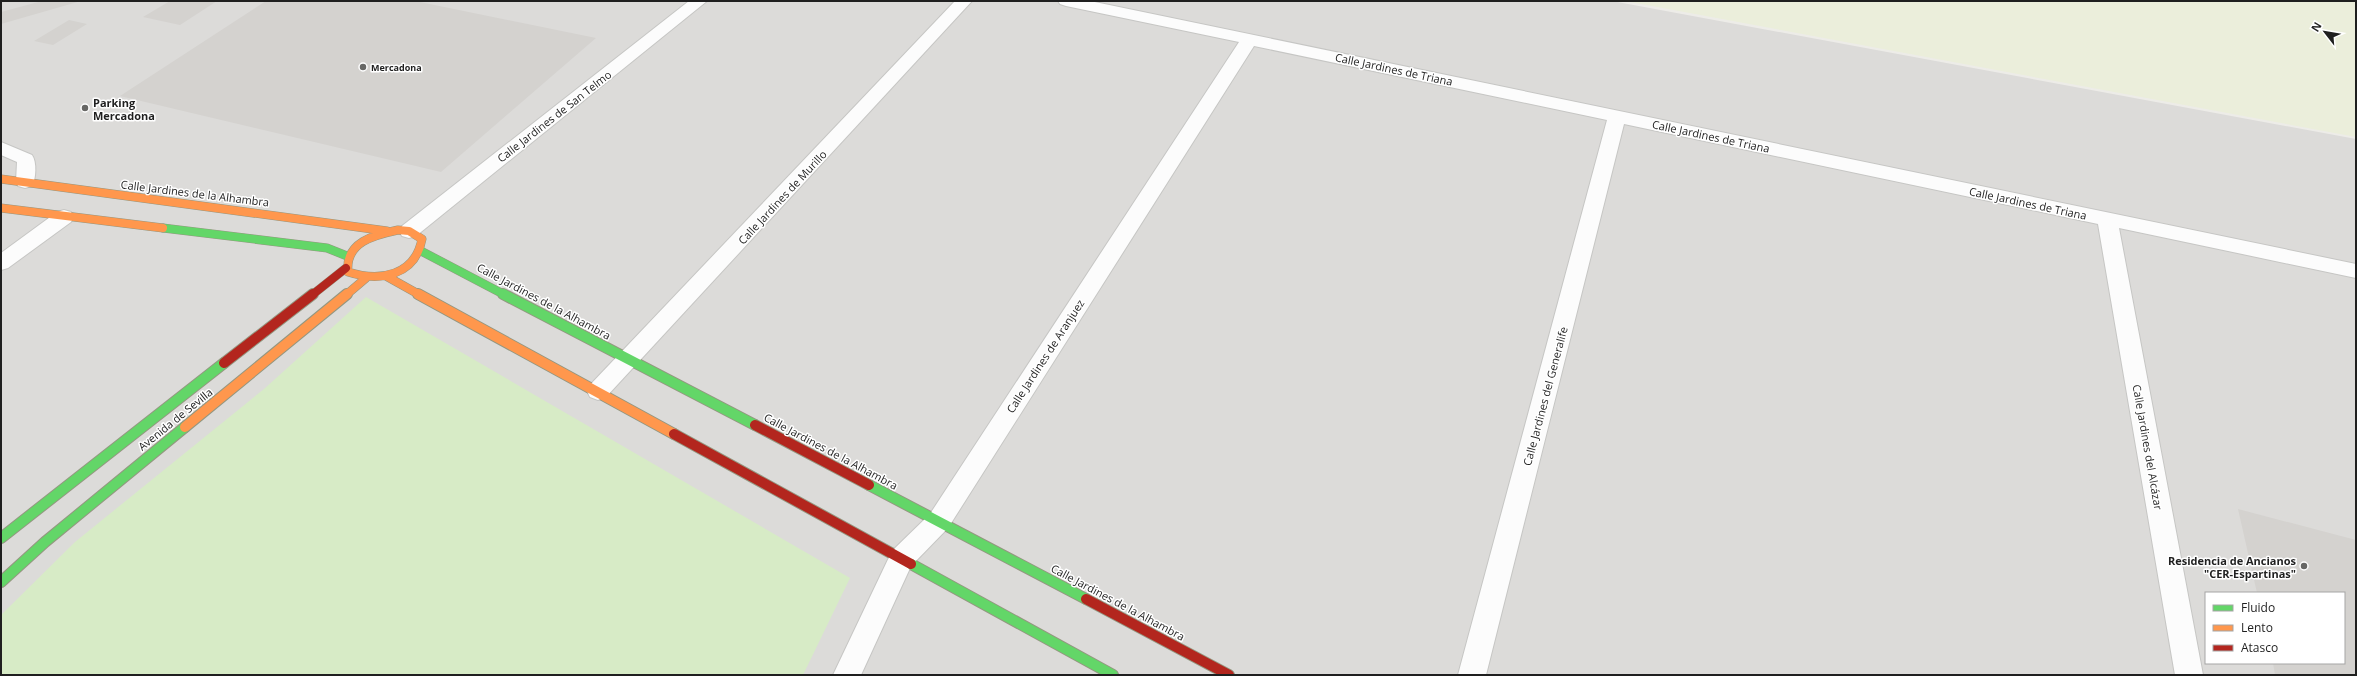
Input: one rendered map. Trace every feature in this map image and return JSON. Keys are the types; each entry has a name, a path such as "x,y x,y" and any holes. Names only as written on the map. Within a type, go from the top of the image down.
{"street":[{"name":"Calle Jardines de San Telmo","path":"409,231 699,1"},
{"name":"Calle Jardines de Murillo","path":"598,391 630,359 964,1"},
{"name":"Calle Jardines de Triana","path":"1066,1 2356,271"},
{"name":"Calle Jardines de Aranjuez","path":"847,675 901,559 939,521 1250,39"},
{"name":"Calle Jardines del Generalife","path":"1472,675 1617,116"},
{"name":"Calle Jardines de la Alhambra","path":"1,179 386,231"},
{"path":"1,208 327,248 347,256"},
{"path":"1,263 64,216"},
{"name":"Calle Jardines del Alcázar","path":"2107,220 2189,675"},
{"path":"386,231 409,231 422,239 421,251 412,262 386,276 366,278 352,275 346,268 347,256 362,241 386,231"},
{"name":"Calle Jardines de la Alhambra","path":"421,251 939,521 1229,675"},
{"name":"Avenida de Sevilla","path":"1,538 346,268"},
{"path":"386,276 1113,675"},
{"name":"Avenida de Sevilla","path":"1,582 45,542 366,278"}],"lane":[{"path":"1,148 26,160 25,182"}],"shaded area":[{"path":"1,1 1612,1 2356,139 2356,675 1,675"}],"green space":[{"path":"1625,1 2356,1 2356,137"},
{"path":"366,297 850,578 803,675 1,675 1,615 75,542 264,389"}],"building":[{"path":"42,1 81,1 1,24 1,12"},
{"path":"170,1 217,1 180,25 143,17"},
{"name":"Mercadona","path":"266,1 415,1 596,38 441,172 120,96"},
{"path":"69,20 87,24 53,45 34,41"},
{"name":"Residencia de Ancianos \"CER-Espartinas\"","path":"2238,509 2356,540 2356,675 2275,675 2273,664 2345,664 2345,592 2257,592"}],"traffic: fast":[{"path":"163,228 327,248 347,256"},
{"path":"421,251 755,425"},
{"path":"1,538 224,363"},
{"path":"1,582 45,542 185,427"},
{"path":"869,485 1086,599"},
{"path":"911,564 1113,675"}],"traffic: slow":[{"path":"1,179 387,231"},
{"path":"1,208 163,228"},
{"path":"398,230 409,231 422,239 420,251 414,261 395,273 383,276 371,277 348,272 347,262 349,254 355,247 370,237 398,230"},
{"path":"386,276 674,434"},
{"path":"185,427 366,278"}],"traffic: jam":[{"path":"224,363 346,268"},
{"path":"755,425 869,485"},
{"path":"674,434 911,564"},
{"path":"1086,599 1229,675"}],"place":[{"name":"Mercadona","path":"363,67"},
{"name":"Parking Mercadona","path":"85,108"},
{"name":"Residencia de Ancianos \"CER-Espartinas\"","path":"2304,566"}]}
